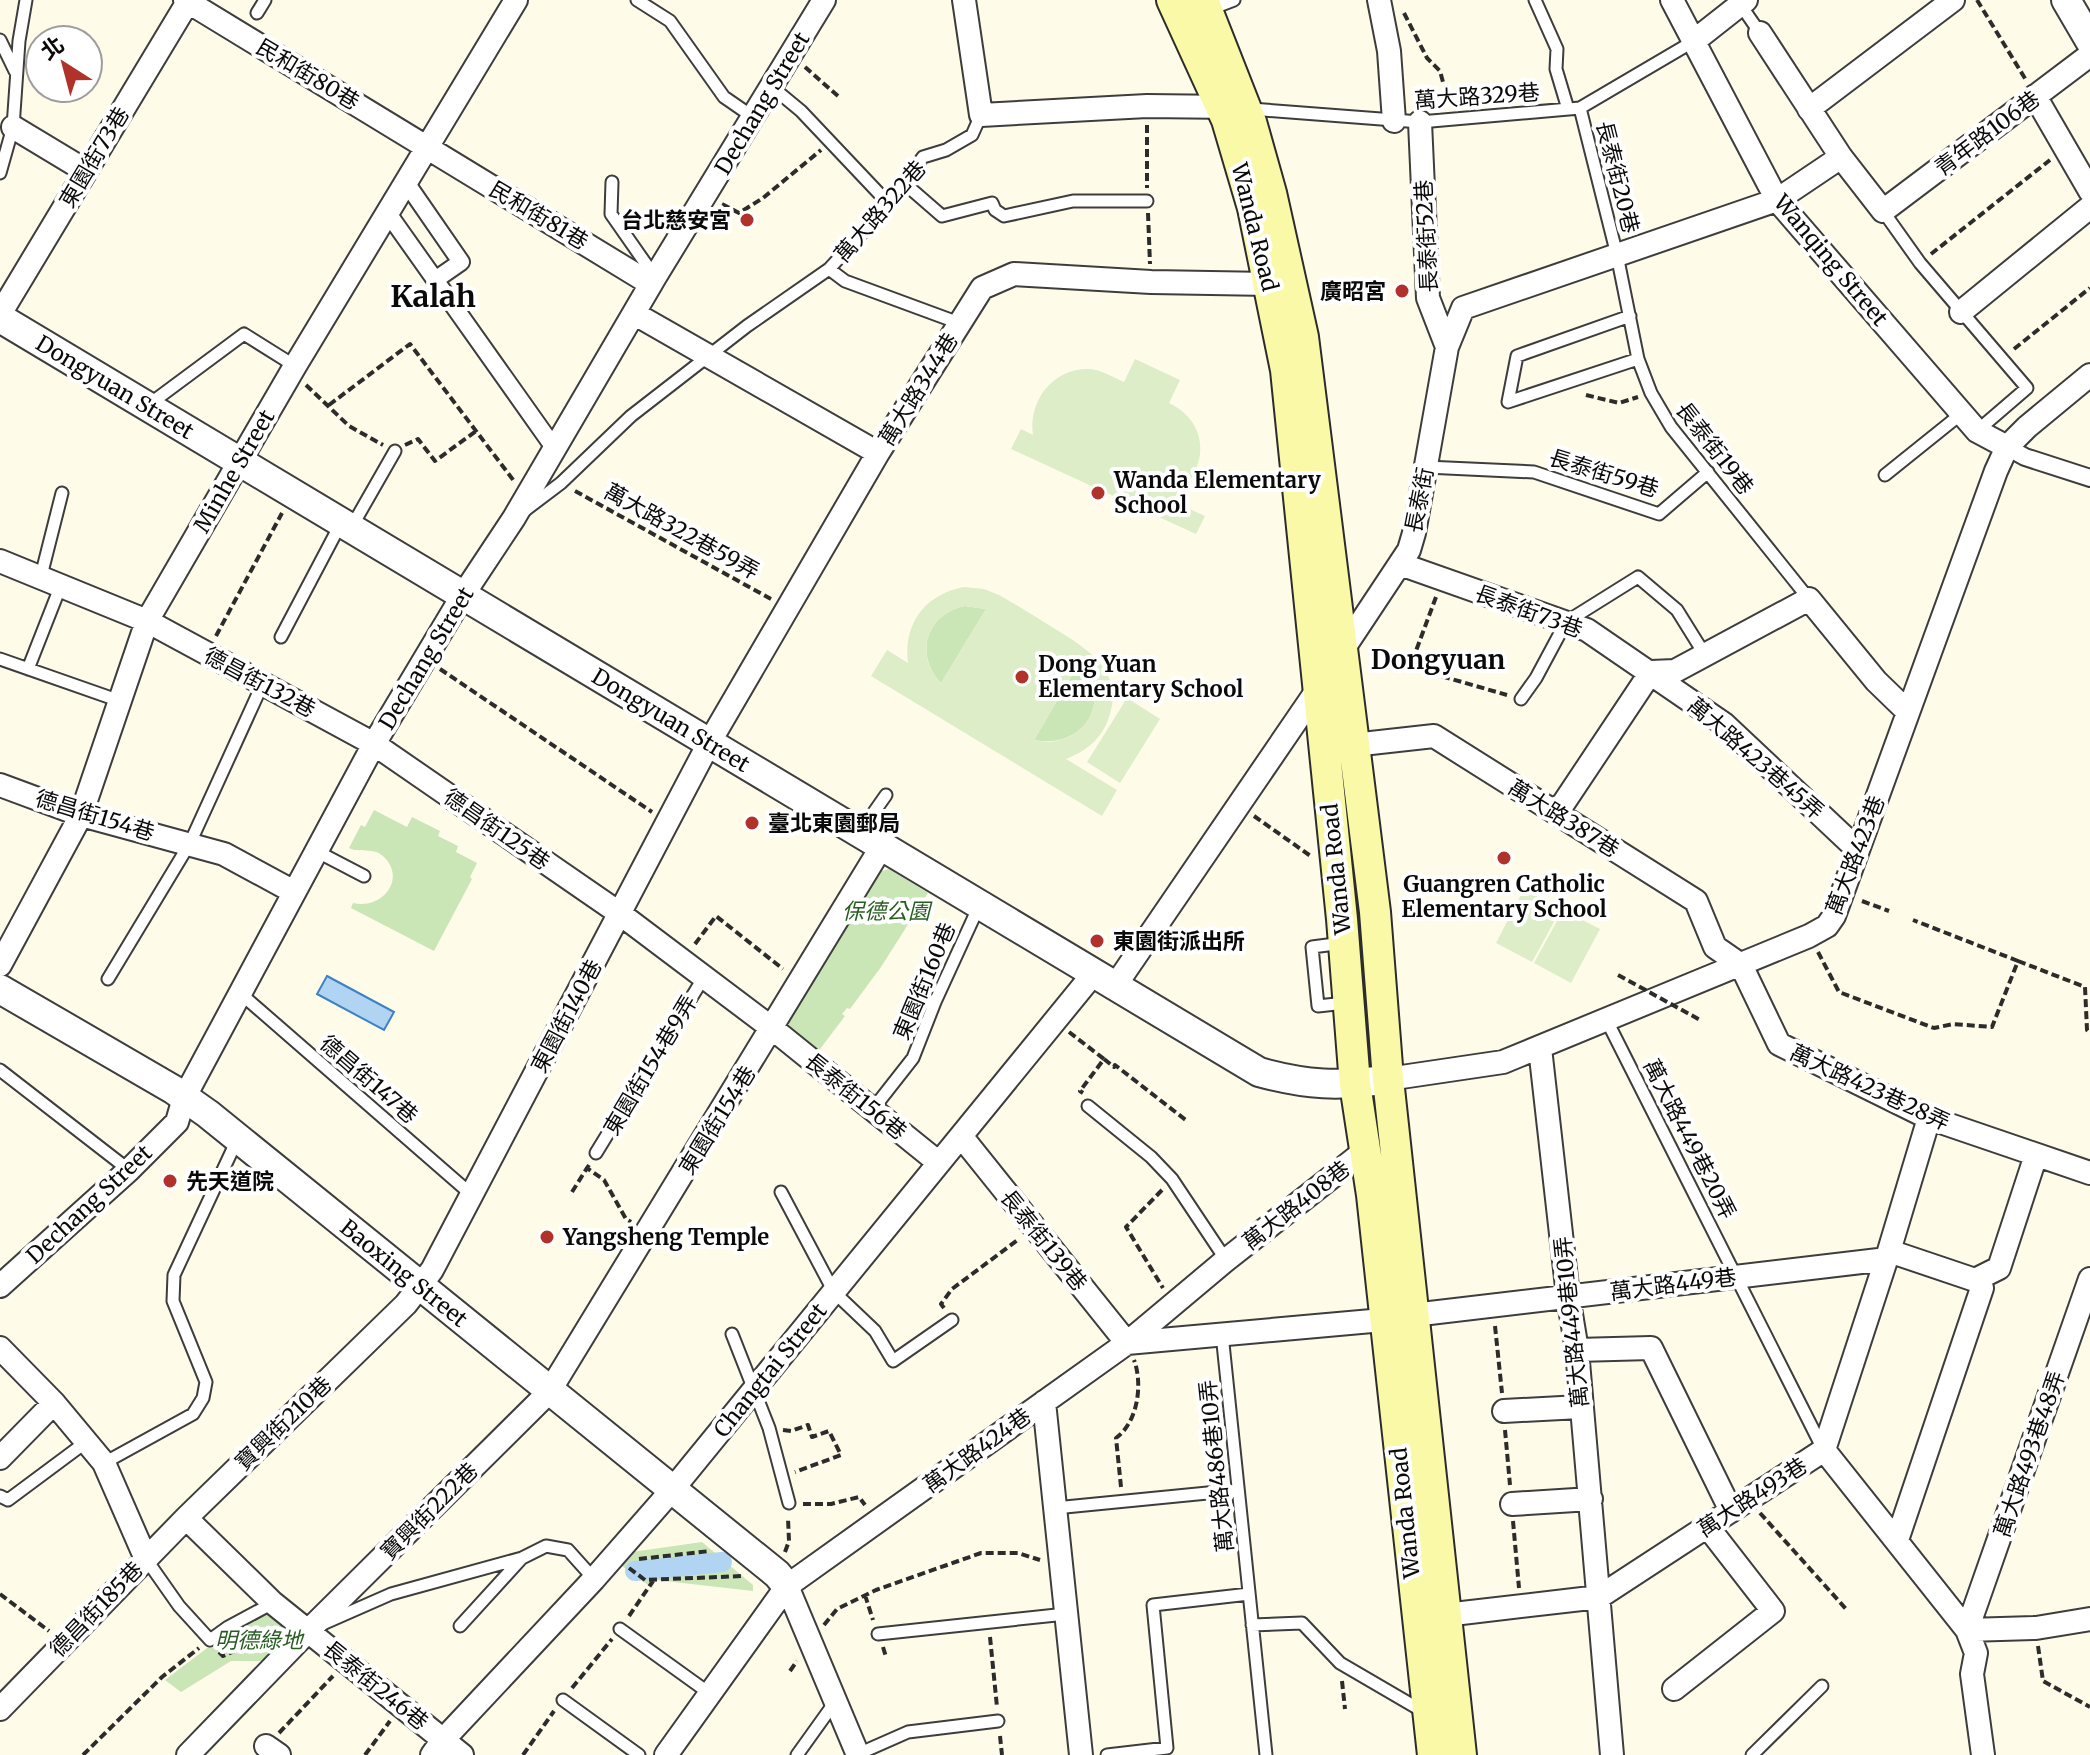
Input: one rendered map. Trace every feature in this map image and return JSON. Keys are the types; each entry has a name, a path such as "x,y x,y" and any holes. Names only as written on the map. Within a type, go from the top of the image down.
{"main road":[{"name":"Wanda Road","path":"1172,0 1233,107 1271,193 1303,337 1375,912 1388,1079 1398,1158 1398,1317 1433,1755"},
{"name":"Wanda Road","path":"1215,3 1286,370 1344,943 1355,1084 1398,1317 1445,1615 1461,1755"}],"street":[{"name":"民和街80巷","path":"188,0 427,147"},
{"name":"東園街73巷","path":"0,316 188,0"},
{"name":"Minhe Street","path":"0,965 81,815 147,621 293,369 516,0"},
{"name":"Dechang Street","path":"0,1286 129,1170 177,1122 184,1098 374,744 463,595 514,518 653,280 824,0"},
{"path":"964,0 981,115 1147,106 1233,107"},
{"path":"1379,0 1389,51 1394,121"},
{"name":"Wanqing Street","path":"1672,0 1777,200 1961,414 1977,431 2007,447"},
{"path":"1809,109 1953,0"},
{"path":"2066,0 2090,41"},
{"path":"1694,41 1743,2"},
{"path":"1760,33 1841,157 1883,211"},
{"name":"青年路106巷","path":"1883,211 2090,55"},
{"path":"2035,96 2090,191"},
{"name":"長泰街52巷","path":"1420,122 1428,298 1447,347"},
{"path":"13,127 86,171"},
{"name":"民和街81巷","path":"427,147 653,280"},
{"name":"長泰街","path":"1105,980 1239,805 1400,564 1414,533 1447,347 1463,308 1777,200 1841,157"},
{"path":"405,181 461,262 435,280"},
{"path":"1961,312 2090,207"},
{"path":"387,212 555,449"},
{"name":"萬大路344巷","path":"709,743 878,453 982,288 1014,274 1151,282 1270,284"},
{"path":"635,314 878,453"},
{"name":"Dongyuan Street","path":"0,316 1259,1072 1297,1083 1355,1084 1388,1079"},
{"name":"萬大路423巷","path":"1388,1079 1503,1062 1741,965 1827,926 1834,916 2007,447 2090,375"},
{"path":"2007,447 2025,457 2090,478"},
{"name":"德昌街132巷","path":"0,561 147,621 374,744"},
{"name":"長泰街73巷","path":"1400,564 1587,630 1651,672"},
{"path":"1557,813 1651,672 1675,671 1809,599 1876,681 1908,712"},
{"name":"萬大路423巷45弄","path":"1651,672 1724,724 1858,850"},
{"name":"萬大路387巷","path":"1353,745 1434,736 1696,901 1715,947 1741,965"},
{"name":"東園街140巷","path":"419,1287 432,1270 472,1195 709,743"},
{"name":"德昌街125巷","path":"374,744 619,913"},
{"name":"德昌街154巷","path":"0,785 81,815 224,854 294,892"},
{"name":"東園街154巷","path":"549,1392 800,983 871,840"},
{"name":"東園街154巷9弄","path":"619,913 773,1029"},
{"name":"萬大路423巷28弄","path":"1741,965 1779,1044 1929,1118 2090,1173"},
{"name":"Changtai Street","path":"438,1747 594,1579 618,1559 1055,1021 1105,980"},
{"name":"Baoxing Street","path":"0,989 174,1090 238,1137 782,1580"},
{"name":"長泰街156巷","path":"773,1029 939,1163"},
{"name":"萬大路449巷10弄","path":"1540,1048 1577,1350 1612,1755"},
{"name":"萬大路493巷","path":"1445,1615 1599,1597 1824,1450 1929,1118"},
{"name":"長泰街139巷","path":"961,1136 1127,1343"},
{"name":"萬大路408巷","path":"1127,1343 1366,1150"},
{"path":"1888,1255 1975,1280 1999,1268 2036,1155"},
{"name":"萬大路449巷","path":"1398,1317 1888,1255"},
{"name":"萬大路493巷48弄","path":"1967,1630 2090,1279"},
{"name":"寶興街210巷","path":"146,1559 406,1304 419,1287"},
{"path":"1897,1540 1982,1288"},
{"name":"萬大路424巷","path":"669,1753 782,1580 877,1522 1127,1343 1398,1317"},
{"name":"德昌街185巷","path":"0,1348 54,1403 104,1463 146,1559 0,1709"},
{"path":"1577,1350 1651,1348 1739,1505"},
{"name":"寶興街222巷","path":"188,1755 549,1392"},
{"path":"1044,1402 1081,1755"},
{"path":"0,1458 54,1403"},
{"path":"1504,1411 1580,1407"},
{"path":"1824,1450 1967,1630 1976,1653 1972,1674 1983,1755"},
{"path":"1512,1504 1591,1499"},
{"name":"長泰街246巷","path":"186,1518 273,1603 400,1706 438,1747 462,1755"},
{"path":"1674,1689 1773,1611 1707,1526"},
{"path":"782,1580 858,1755"},
{"path":"1967,1630 2036,1628 2090,1619"}],"lane":[{"path":"0,173 13,127 16,74 26,0"},
{"path":"257,13 265,0"},
{"path":"637,0 670,21 724,97 754,118"},
{"name":"長泰街20巷","path":"1535,0 1557,49 1556,69 1574,108 1617,255"},
{"path":"1743,2 1760,33"},
{"path":"0,40 16,74"},
{"name":"萬大路329巷","path":"1233,107 1420,122 1574,108 1694,41"},
{"path":"772,87 801,111 889,204"},
{"name":"萬大路322巷","path":"514,518 561,483 631,416 747,326 829,269 889,204 923,157 946,150 972,135 981,115"},
{"path":"612,182 611,214 653,280"},
{"path":"904,183 942,216 992,203 995,210 1004,216 1073,201 1147,201"},
{"path":"1883,211 1920,263 2027,388 1977,431"},
{"name":"長泰街19巷","path":"1617,255 1638,359 1651,393 1671,427 1809,599"},
{"path":"829,269 845,281 959,323"},
{"path":"1630,316 1517,356 1508,402 1638,359"},
{"path":"147,406 244,334 293,369"},
{"path":"1885,475 1961,414"},
{"path":"281,637 346,525 395,451"},
{"name":"長泰街59巷","path":"1426,467 1534,472 1659,514 1708,472"},
{"path":"28,669 51,580 62,493"},
{"path":"1521,699 1566,622 1638,577 1677,610 1705,656"},
{"path":"0,659 120,701"},
{"path":"108,979 190,843 263,683"},
{"path":"871,840 886,795"},
{"path":"316,851 364,876"},
{"name":"東園街160巷","path":"873,1109 913,1058 980,905"},
{"name":"東園街154巷9弄","path":"596,1153 704,977"},
{"name":"德昌街147巷","path":"240,993 472,1195"},
{"name":"萬大路449巷20弄","path":"1607,1021 1824,1450"},
{"path":"0,1070 129,1170"},
{"name":"萬大路408巷","path":"1090,1103 1172,1179 1226,1260"},
{"path":"104,1463 193,1414 203,1398 206,1382 173,1301 174,1275 238,1137"},
{"path":"781,1192 834,1292 875,1331 893,1361 952,1320"},
{"path":"732,1334 769,1428 789,1503"},
{"name":"萬大路486巷10弄","path":"1222,1334 1266,1755"},
{"path":"0,1496 8,1500 86,1442"},
{"path":"1055,1508 1238,1490"},
{"name":"寶興街222巷","path":"309,1630 391,1594 522,1558 546,1546 568,1550 594,1579"},
{"path":"460,1626 522,1558"},
{"path":"146,1559 179,1606 210,1640 273,1603"},
{"path":"1107,1755 1167,1748 1153,1605 1249,1594"},
{"path":"878,1634 1066,1614"},
{"path":"1252,1625 1302,1623 1340,1663 1428,1714"},
{"path":"620,1629 709,1693"},
{"path":"1752,1755 1822,1686"},
{"path":"563,1700 639,1755"},
{"path":"797,1755 836,1702"},
{"path":"858,1755 908,1732 998,1721"}],"path":[{"path":"1977,0 2035,96"},
{"path":"1404,13 1427,58 1440,71 1453,119"},
{"path":"791,55 839,97"},
{"path":"705,196 739,213 763,198 830,142"},
{"path":"1920,263 2065,148"},
{"path":"2002,359 2090,288"},
{"path":"329,405 410,344 526,498"},
{"path":"293,369 349,426 395,451 418,439 435,461 476,431"},
{"path":"1586,395 1619,403 1651,393"},
{"name":"萬大路322巷59弄","path":"561,483 787,608"},
{"path":"206,653 293,494"},
{"path":"1442,580 1410,667 1521,699"},
{"path":"425,659 667,822"},
{"path":"1239,805 1315,859"},
{"path":"1842,893 1889,911"},
{"path":"683,961 716,916 800,983"},
{"path":"1913,920 2085,987 2087,1030 2090,1033"},
{"path":"1809,936 1839,992 1934,1028 1953,1024 1992,1027 2018,961"},
{"path":"1618,975 1702,1021"},
{"path":"1055,1021 1187,1121"},
{"path":"1090,1103 1080,1091 1104,1059"},
{"path":"572,1192 596,1153"},
{"path":"587,1168 604,1180 626,1219 648,1232"},
{"path":"1172,1179 1126,1227 1172,1304"},
{"path":"952,1320 941,1304 952,1289 1034,1227"},
{"path":"1493,1304 1521,1606"},
{"path":"1122,1501 1116,1438 1123,1433 1133,1416 1139,1374 1127,1343"},
{"path":"769,1428 791,1431 808,1425 812,1437 829,1431 841,1455 781,1477"},
{"path":"618,1559 645,1580 743,1576 782,1580 789,1541 789,1503 831,1504 859,1497 877,1522"},
{"path":"1739,1505 1846,1609"},
{"path":"618,1559 712,1550"},
{"path":"811,1643 837,1609 876,1590 981,1553 1018,1553 1061,1567"},
{"path":"733,1568 743,1576"},
{"path":"523,1755 620,1629 654,1579"},
{"path":"0,1594 65,1642"},
{"path":"988,1622 998,1721"},
{"path":"2036,1628 2043,1681 2090,1707"},
{"path":"83,1755 162,1677 210,1640 223,1656 258,1641 279,1661"},
{"path":"1340,1663 1345,1709"},
{"path":"272,1751 345,1664"},
{"path":"365,1755 400,1706"}],"green space":[{"path":"1135,359 1180,380 1169,403 1183,412 1193,424 1199,437 1200,450 1192,477 1170,500 1205,516 1196,534 1011,449 1021,429 1033,435 1034,411 1053,381 1074,370 1092,369 1124,382"},
{"path":"964,587 984,589 999,595 1078,643 1107,673 1113,700 1106,725 1092,743 1066,759 1117,790 1102,816 871,676 887,650 908,663 907,649 913,624 928,604","holes":["965,606 986,609 941,683 932,672 928,660 928,637 941,617","1078,665 1089,678 1094,692 1088,719 1079,730 1066,738 1051,742 1034,740"]},
{"path":"965,606 986,609 941,683 928,660 928,637 941,617"},
{"path":"1078,665 1089,679 1094,693 1088,720 1066,738 1034,740"},
{"path":"1127,698 1160,719 1120,783 1087,762"},
{"path":"374,810 407,827 412,817 440,831 438,836 458,846 456,852 477,863 470,877 472,879 434,951 351,908 353,903 363,904 381,898 392,884 393,875 384,857 376,852 349,848 361,825 365,827"},
{"name":"保德公園","path":"889,869 928,893 881,967 850,1009 847,1008 842,1014 845,1016 817,1053 790,1032 788,1019 878,872"},
{"path":"1524,889 1561,909 1532,962 1496,943"},
{"path":"1563,910 1600,929 1571,983 1534,963"},
{"path":"702,1542 753,1585 753,1591 656,1580 652,1588 618,1563 632,1552"},
{"name":"明德綠地","path":"269,1610 297,1632 269,1661 231,1661 181,1692 165,1680 232,1629"}],"water":[{"path":"327,976 394,1012 384,1030 317,994"}],"waterway":[{"path":"635,1571 722,1562"}],"place":[{"name":"台北慈安宮","path":"747,220"},
{"name":"廣昭宮","path":"1402,291"},
{"name":"Wanda Elementary School","path":"1098,493"},
{"name":"Dong Yuan Elementary School","path":"1022,677"},
{"name":"臺北東園郵局","path":"752,823"},
{"name":"Guangren Catholic Elementary School","path":"1504,858"},
{"name":"東園街派出所","path":"1097,941"},
{"name":"先天道院","path":"170,1181"},
{"name":"Yangsheng Temple","path":"547,1237"}],"district":[{"name":"Kalah","path":"433,297"},
{"name":"Dongyuan","path":"1438,660"}]}
